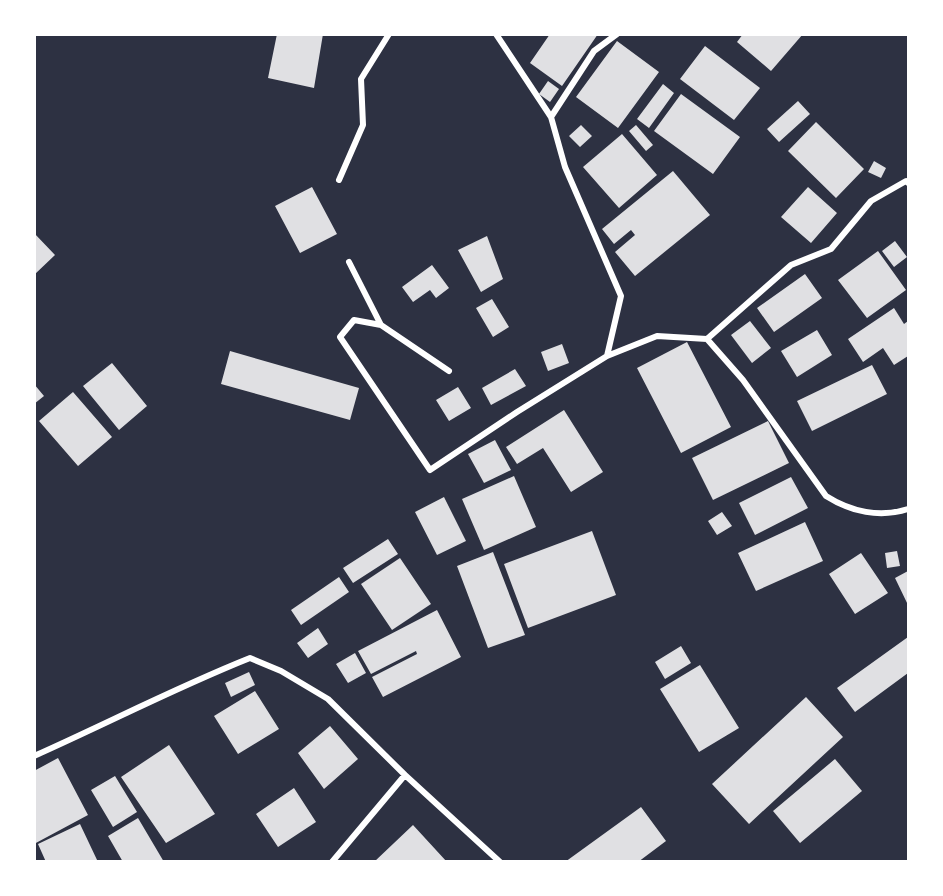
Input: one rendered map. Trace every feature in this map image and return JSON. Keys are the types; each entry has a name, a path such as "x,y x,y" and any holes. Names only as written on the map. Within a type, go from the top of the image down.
{"street":[{"path":"339,180 363,125 361,79 389,34"},
{"path":"496,34 551,117 565,167 621,296 607,356"},
{"path":"551,117 594,51 617,34"},
{"path":"449,371 381,326 354,320 340,337 430,470 607,356 657,336 707,339 791,265 831,249 871,201 906,181 909,183"},
{"path":"349,262 381,326"},
{"path":"707,339 743,380 826,496 839,504 867,513 895,513 909,509"},
{"path":"34,756 205,676 250,658 281,671 328,699 405,775 500,861"},
{"path":"332,861 405,775"}],"building":[{"path":"277,34 323,34 314,88 268,78"},
{"path":"550,34 598,34 562,86 530,63"},
{"path":"743,34 803,34 771,71 737,42"},
{"path":"617,41 659,72 618,128 576,97"},
{"path":"705,46 760,88 734,120 680,79"},
{"path":"548,81 559,89 550,102 539,94"},
{"path":"663,84 674,93 649,128 637,119"},
{"path":"681,94 740,137 713,174 654,131"},
{"path":"798,101 810,114 779,142 767,129"},
{"path":"816,122 864,169 836,198 788,151"},
{"path":"581,125 592,136 580,147 569,136"},
{"path":"636,125 653,145 646,151 629,131"},
{"path":"622,134 657,175 619,208 583,167"},
{"path":"874,161 886,168 881,178 868,172"},
{"path":"673,171 710,215 635,276 615,252 635,235 631,230 614,244 602,229"},
{"path":"312,187 337,234 300,253 275,206"},
{"path":"808,187 837,213 811,243 781,217"},
{"path":"34,233 55,255 34,275"},
{"path":"487,236 503,279 481,292 458,250"},
{"path":"895,241 907,257 894,267 882,251"},
{"path":"878,251 906,290 867,318 838,280"},
{"path":"432,265 449,288 436,298 430,290 413,302 402,287"},
{"path":"805,274 822,298 774,332 757,308"},
{"path":"492,299 509,327 493,337 476,308"},
{"path":"894,308 904,324 908,321 908,356 894,365 883,348 863,362 848,339"},
{"path":"750,321 771,348 752,363 731,335"},
{"path":"817,330 832,355 797,377 781,351"},
{"path":"687,342 731,427 681,453 637,368"},
{"path":"562,344 569,363 548,371 541,352"},
{"path":"230,351 359,388 350,420 221,384"},
{"path":"112,363 147,406 119,430 83,386"},
{"path":"872,365 887,394 812,431 797,401"},
{"path":"515,369 526,386 491,405 482,388"},
{"path":"34,384 44,396 34,404"},
{"path":"458,387 471,408 449,421 436,400"},
{"path":"73,392 112,437 78,466 39,421"},
{"path":"564,410 603,472 571,492 543,448 517,464 506,447"},
{"path":"768,421 789,463 713,500 692,458"},
{"path":"495,440 511,470 484,483 468,454"},
{"path":"514,476 536,527 484,550 462,499"},
{"path":"791,477 808,508 755,535 739,503"},
{"path":"444,497 466,541 437,555 415,512"},
{"path":"722,512 732,526 717,535 708,521"},
{"path":"805,522 823,561 756,591 738,553"},
{"path":"592,531 616,595 528,628 504,564"},
{"path":"388,539 398,554 353,583 343,568"},
{"path":"897,551 900,566 887,568 885,553"},
{"path":"493,552 525,635 488,648 457,566"},
{"path":"861,553 888,593 855,614 829,574"},
{"path":"400,558 431,604 392,630 361,584"},
{"path":"908,571 908,605 895,578"},
{"path":"339,577 349,592 301,625 291,610"},
{"path":"437,610 461,657 383,697 372,677 417,654 416,651 371,674 358,651"},
{"path":"318,628 328,644 308,658 297,643"},
{"path":"908,637 908,673 855,712 837,688"},
{"path":"681,646 691,663 665,679 655,662"},
{"path":"355,653 366,673 348,683 336,664"},
{"path":"700,665 739,728 699,752 660,689"},
{"path":"249,672 255,685 231,697 225,683"},
{"path":"255,691 279,729 238,754 214,716"},
{"path":"806,697 843,737 749,824 712,784"},
{"path":"330,726 358,759 324,789 298,753"},
{"path":"169,745 215,814 166,843 121,777"},
{"path":"58,758 88,815 34,844 34,771"},
{"path":"835,759 862,791 800,843 773,811"},
{"path":"115,776 137,812 113,827 91,790"},
{"path":"294,788 316,822 278,847 256,814"},
{"path":"641,807 666,841 638,862 565,862"},
{"path":"138,818 164,862 123,862 108,836"},
{"path":"80,824 98,862 46,862 38,844"},
{"path":"413,825 447,862 374,862"}]}
